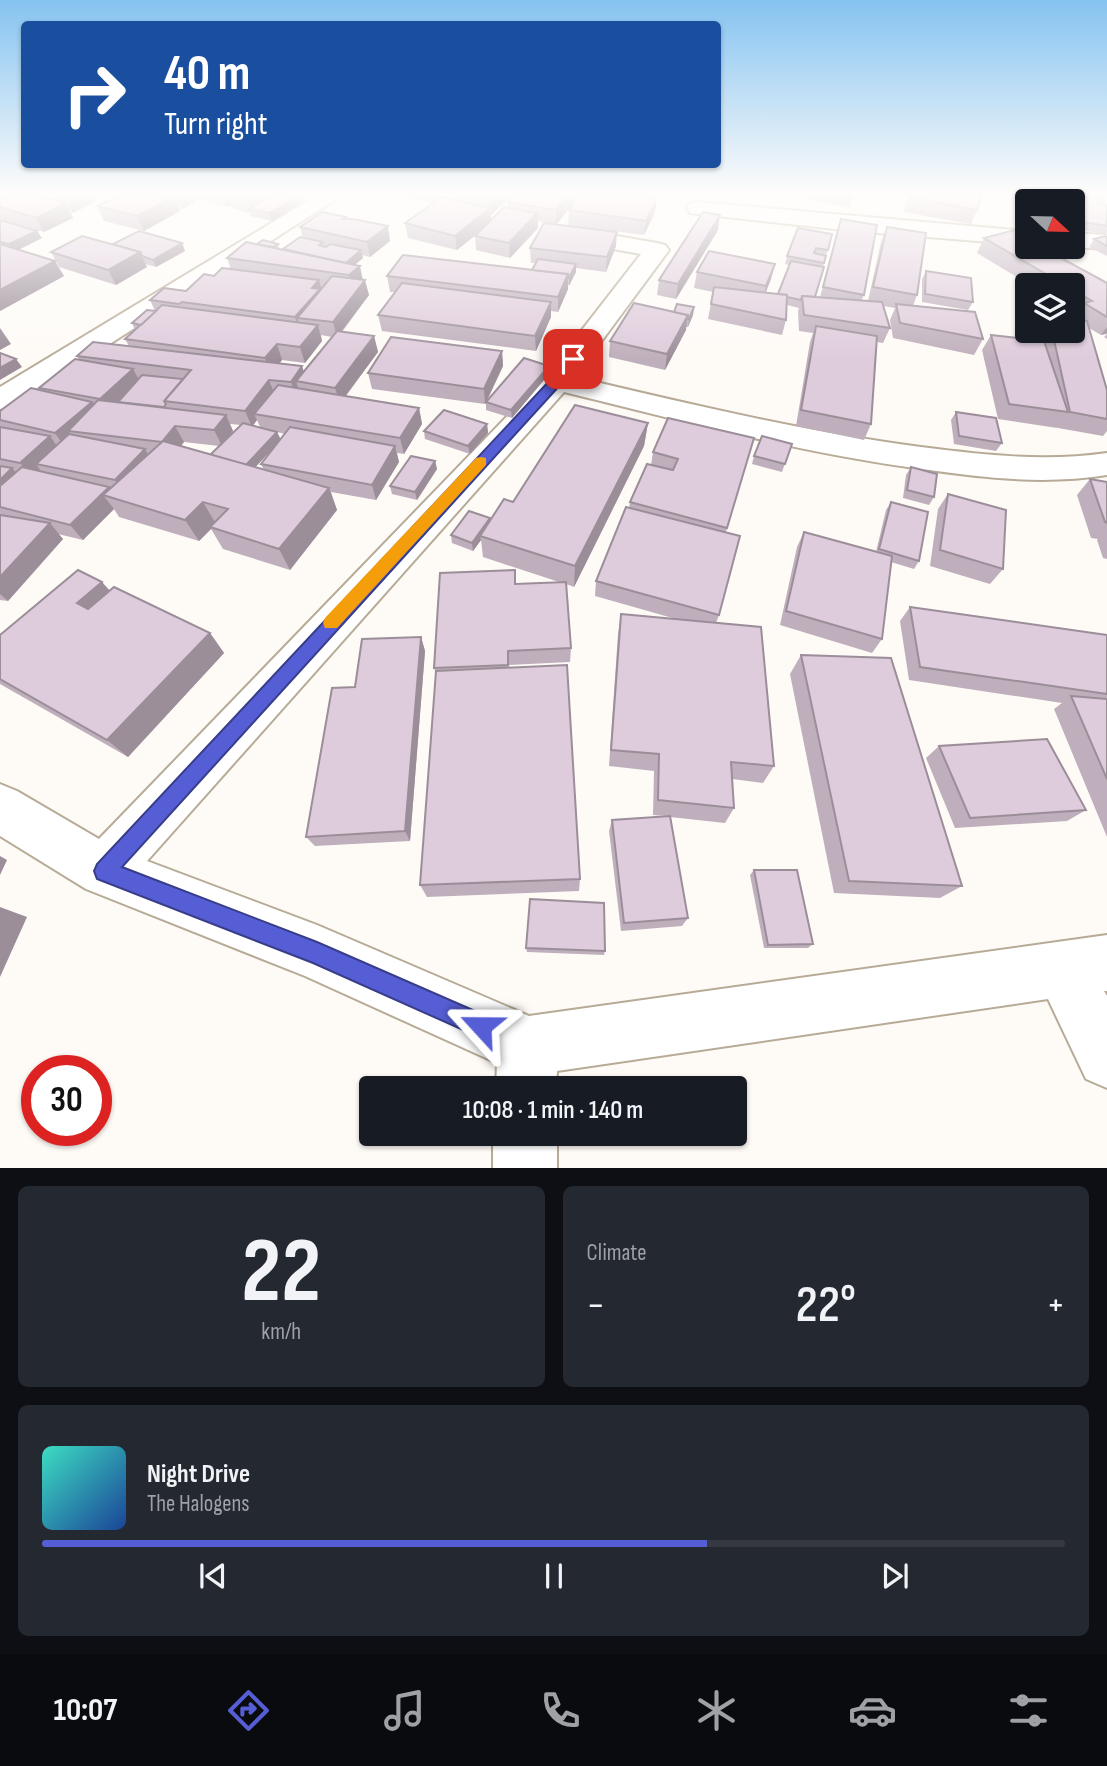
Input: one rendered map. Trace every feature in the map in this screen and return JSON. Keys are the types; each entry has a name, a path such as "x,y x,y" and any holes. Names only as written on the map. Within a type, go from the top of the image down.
{"street":[{"path":"0,400 243,251"},
{"path":"104,871 556,381 659,251"},
{"path":"556,381 768,432 899,456 1048,471 1107,464"},
{"path":"0,808 104,871 317,953 527,1067 1085,966 1107,1058"},
{"path":"524,1167 525,1146"}],"building":[{"path":"0,251 21,251 55,261 0,290"},
{"path":"135,251 169,251 153,260 142,256"},
{"path":"135,251 140,252 108,270 51,252"},
{"path":"236,251 286,251 360,266 349,275 227,258"},
{"path":"290,251 360,251 346,263"},
{"path":"551,251 610,251 607,257"},
{"path":"678,251 698,251 678,284 659,280"},
{"path":"709,251 775,264 766,286 697,272"},
{"path":"789,251 815,251 814,253 826,256 824,263 787,256"},
{"path":"833,251 872,251 864,295 823,287"},
{"path":"882,251 923,251 917,295 873,287"},
{"path":"403,255 568,274 558,297 387,276"},
{"path":"538,259 576,264 568,278 568,274 532,270"},
{"path":"1020,259 1063,259 1107,283 1107,317 1085,304 1092,301 1085,297 1085,273 1044,273"},
{"path":"791,261 824,267 815,297 802,296 801,300 778,294"},
{"path":"222,268 319,280 312,288 320,289 295,317 150,300 164,288 186,291 204,274 214,276"},
{"path":"926,271 971,278 973,302 925,294"},
{"path":"332,276 365,280 333,322 297,318"},
{"path":"402,283 551,302 535,336 378,315"},
{"path":"714,287 787,295 786,320 711,304"},
{"path":"802,296 882,302 890,328 804,315"},
{"path":"634,303 688,315 667,354 610,341"},
{"path":"677,304 694,307 689,319 688,315 674,312"},
{"path":"896,304 975,312 983,339 900,323"},
{"path":"162,305 318,325 300,347 277,344 265,358 125,339"},
{"path":"147,310 156,311 141,325 132,323"},
{"path":"1085,321 1107,390 1107,419 1070,412 1055,343 1085,343"},
{"path":"816,326 877,336 871,424 801,410"},
{"path":"337,331 374,336 335,388 296,381"},
{"path":"991,335 1015,338 1015,343 1045,343 1068,412 1009,404"},
{"path":"391,337 502,351 484,389 368,373"},
{"path":"93,342 302,366 291,382 269,380 245,411 164,401 191,370 77,356"},
{"path":"0,353 16,359 0,368"},
{"path":"524,358 549,366 511,410 486,402"},
{"path":"75,359 133,369 100,399 39,388"},
{"path":"142,375 183,379 164,401 164,407 118,402"},
{"path":"278,385 419,408 400,438 254,414"},
{"path":"31,388 92,402 55,433 0,420 0,411"},
{"path":"98,400 226,415 214,430 175,426 162,442 68,431"},
{"path":"575,405 648,423 575,566 480,536 504,499 513,502"},
{"path":"444,410 487,424 468,446 424,431"},
{"path":"956,412 996,418 1002,443 959,436"},
{"path":"668,418 754,438 727,528 630,502 647,464 673,470 678,459 653,452"},
{"path":"243,423 277,432 246,465 210,455"},
{"path":"0,427 50,436 20,463 0,459"},
{"path":"290,427 395,446 372,485 261,464"},
{"path":"69,434 145,449 115,480 36,464"},
{"path":"762,436 792,444 785,464 754,456"},
{"path":"163,441 329,488 279,549 210,527 228,509 203,502 185,520 103,495"},
{"path":"411,456 435,461 415,492 390,486"},
{"path":"0,466 12,468 0,480"},
{"path":"22,467 109,487 70,525 0,507 0,486"},
{"path":"911,467 937,474 934,497 907,490"},
{"path":"1090,479 1107,482 1107,523 1105,522"},
{"path":"948,494 1006,510 1003,569 940,550"},
{"path":"891,502 928,512 919,561 879,549"},
{"path":"626,507 740,536 719,615 596,581"},
{"path":"469,511 490,518 472,543 451,535"},
{"path":"0,515 50,523 0,577"},
{"path":"804,532 892,556 882,639 786,611"},
{"path":"78,570 102,582 77,603 88,609 114,587 210,633 107,740 0,679 0,635"},
{"path":"515,570 515,584 566,582 571,648 508,651 508,665 434,668 440,573"},
{"path":"910,607 1107,635 1107,694 920,667"},
{"path":"621,614 761,627 774,766 731,762 734,808 658,800 659,754 611,750"},
{"path":"421,637 405,831 306,837 332,688 355,687 362,639"},
{"path":"801,655 891,658 962,886 849,881"},
{"path":"567,665 580,879 420,885 436,671"},
{"path":"1071,696 1107,699 1107,779"},
{"path":"1047,739 1086,810 970,818 939,746"},
{"path":"670,816 688,918 624,923 612,820"},
{"path":"754,870 797,870 813,944 768,945"},
{"path":"530,899 604,903 605,951 526,948"}],"slow traffic":[{"path":"331,623 481,461"}],"route":[{"path":"481,1026 317,953 104,871 423,522 556,381 573,359"}]}
